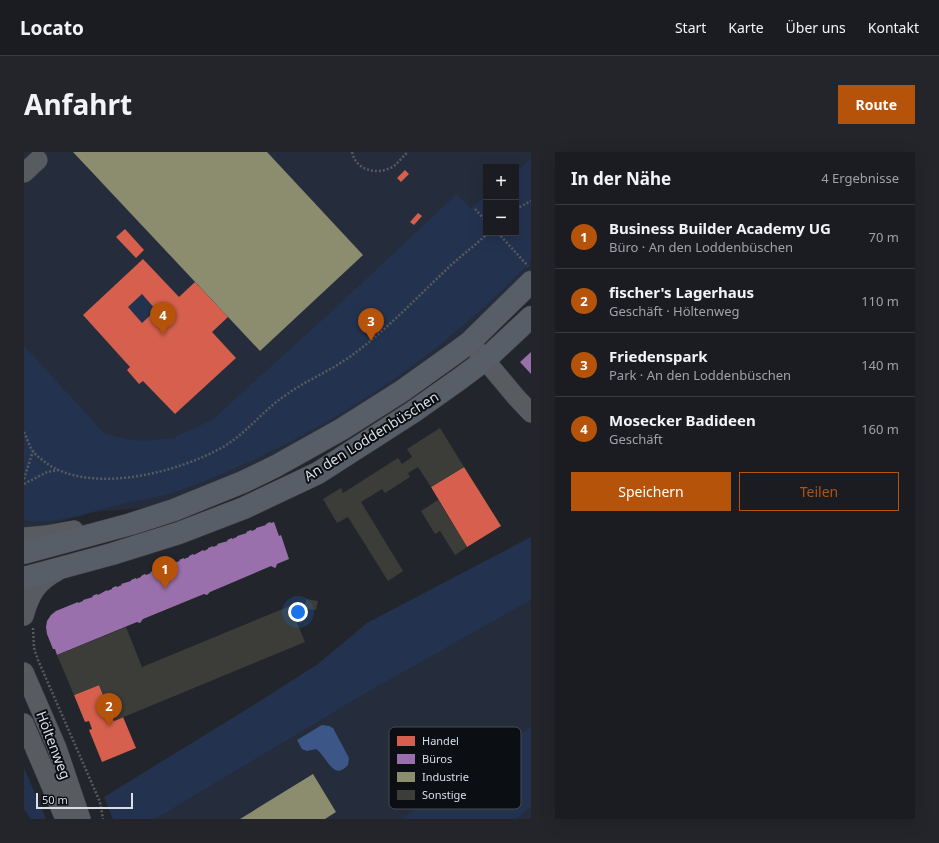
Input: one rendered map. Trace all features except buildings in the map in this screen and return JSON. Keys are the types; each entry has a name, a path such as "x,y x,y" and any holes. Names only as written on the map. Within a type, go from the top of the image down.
{"main road":[{"name":"An den Loddenbüschen","path":"24,553 131,524 174,510 243,482 276,466 402,391 470,342 531,282"},
{"name":"An den Loddenbüschen","path":"24,578 112,554 179,533 244,508 318,473 413,412 485,360 531,317"}],"street":[{"path":"24,173 38,160"},
{"path":"470,342 531,413"},
{"path":"24,536 46,535 83,529 131,524"},
{"path":"29,618 30,596 36,587 43,580 66,566"},
{"name":"Höltenweg","path":"24,672 57,748 81,819"},
{"path":"24,722 42,714"},
{"name":"Höltenweg","path":"24,722 65,819"}],"path":[{"path":"352,152 358,164 365,169 373,171 383,170 394,166 408,152"},
{"path":"519,208 531,202"},
{"path":"475,209 483,218"},
{"path":"24,432 33,451 45,462 58,470 78,477 104,479 126,477 151,473 190,462 223,447 286,395 348,358 370,341 485,236"},
{"path":"501,236 530,269"},
{"path":"24,479 33,451"},
{"path":"24,484 47,472 58,470"},
{"path":"29,618 34,648 100,802 103,819"}],"shaded area":[{"path":"24,152 531,152 531,275 464,336 302,446 168,506 93,512 24,532"},
{"path":"531,159 531,261 469,320 436,348 401,374 366,398 291,441 253,460 192,486 166,495 121,504 61,520 24,520 24,346 105,434 130,440 145,441 173,438 212,420 331,312 457,194 470,209 483,198 483,236 519,236 519,169"},
{"path":"142,294 156,310 142,323 128,307"},
{"path":"531,537 531,600 366,693 155,819 113,819 104,797 318,664 367,623"},
{"path":"531,600 531,727 521,734 521,727 389,727 389,809 415,809 401,819 155,819 366,693"},
{"path":"322,725 333,728 349,758 348,765 343,769 338,771 334,769 316,749 307,751 302,749 297,740"},
{"path":"531,727 531,807 516,819 401,819 415,809 521,809 521,734"},
{"path":"24,768 46,819 31,819 24,809"},
{"path":"531,807 531,819 516,819 528,809"}],"place":[{"name":"Mosecker Badideen","path":"163,335"},
{"name":"Friedenspark","path":"371,341"},
{"name":"Business Builder Academy UG","path":"165,589"},
{"name":"fischer's Lagerhaus","path":"109,726"}]}
